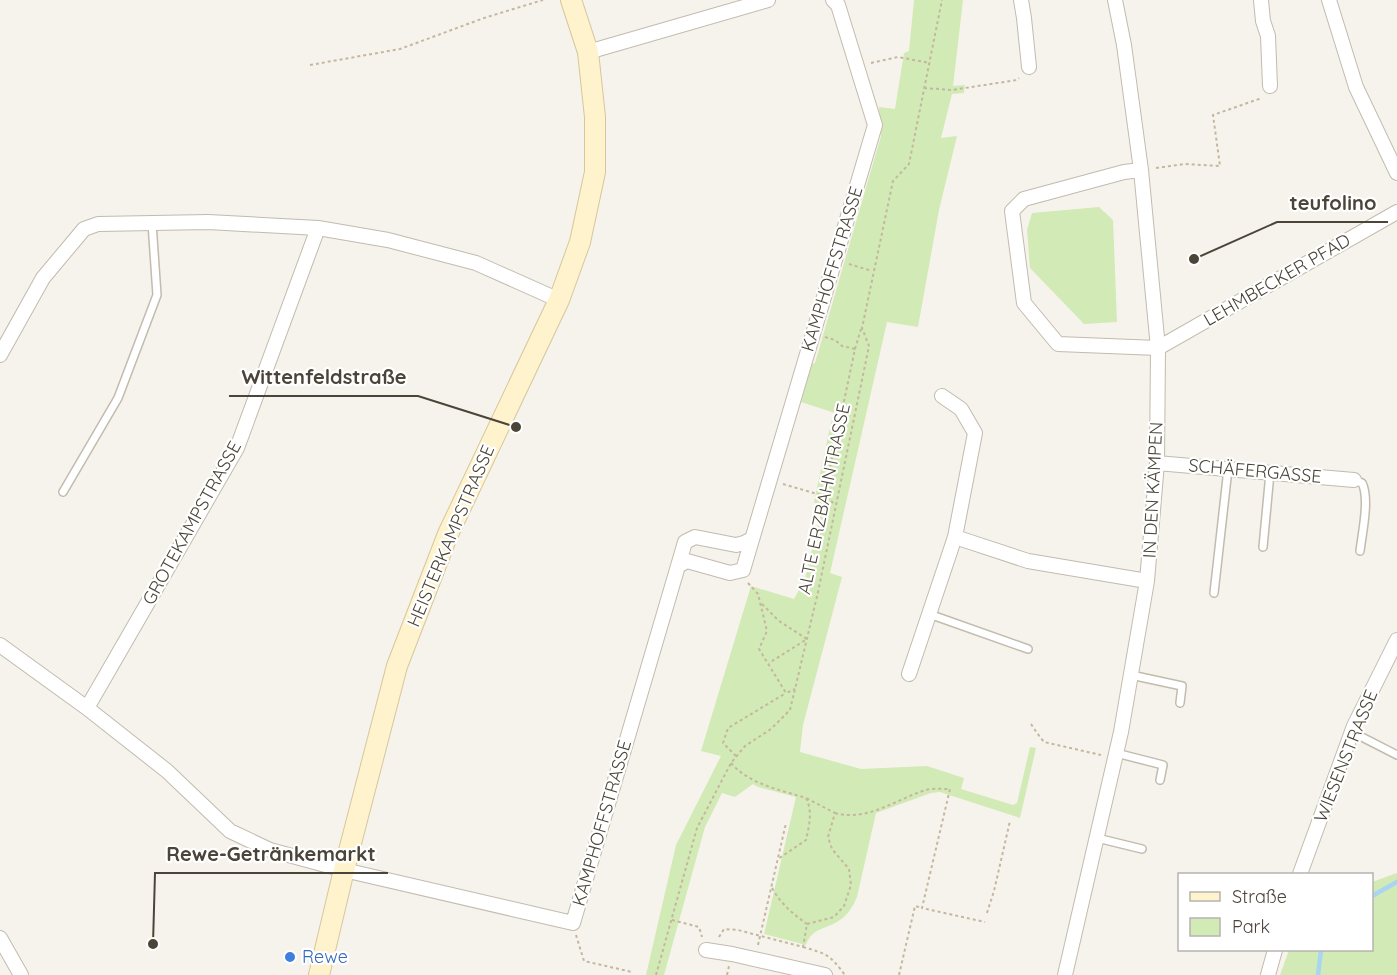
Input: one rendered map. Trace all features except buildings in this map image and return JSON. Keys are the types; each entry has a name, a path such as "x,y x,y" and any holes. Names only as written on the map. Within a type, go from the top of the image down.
{"street":[{"name":"HEISTERKAMPSTRASSE","path":"320,975 344,870 397,666 448,534 559,300 580,242 595,172 595,117 588,52 571,0"},
{"path":"588,52 768,0"},
{"name":"KAMPHOFFSTRASSE","path":"738,572 743,570 875,125 838,5 832,0"},
{"path":"1021,0 1029,67"},
{"name":"IN DEN KÄMPEN","path":"1065,975 1116,756 1131,675 1147,581 1156,463 1158,348 1141,170 1124,45 1115,0"},
{"path":"1261,0 1263,21 1268,36 1270,86"},
{"path":"1329,0 1356,87 1397,173"},
{"path":"1141,170 1124,172 1024,199 1012,211 1024,303 1058,344 1158,348"},
{"name":"LEHMBECKER PFAD","path":"1158,348 1397,212"},
{"path":"0,355 43,278 84,229 98,224 208,222 318,228 388,240 476,263 559,300"},
{"name":"GROTEKAMPSTRASSE","path":"87,708 237,448 318,228"},
{"path":"909,674 955,537 975,433 961,409 942,396"},
{"name":"SCHÄFERGASSE","path":"1156,463 1354,480"},
{"name":"KAMPHOFFSTRASSE","path":"0,645 87,708 167,771 230,831 270,850 344,870 573,923 685,542 695,537 736,544 752,539"},
{"path":"955,537 1028,561 1147,581"},
{"path":"678,567 687,561 730,573 738,572"},
{"name":"WIESENSTRASSE","path":"1300,873 1352,732 1397,640"},
{"path":"0,938 21,975"},
{"path":"706,950 825,975"},
{"path":"1268,975 1275,951"}],"lane":[{"path":"63,492 118,398 157,295 152,223"},
{"path":"1214,593 1228,469"},
{"path":"1263,547 1270,473"},
{"path":"1354,480 1362,483 1366,499 1360,551"},
{"path":"929,614 1028,649"},
{"path":"1131,675 1182,686 1180,703"},
{"path":"1352,732 1397,755"},
{"path":"1116,756 1163,765 1160,780"},
{"path":"1097,838 1142,849"}],"path":[{"path":"310,65 399,49 484,18 543,0"},
{"name":"ALTE ERZBAHNTRASSE","path":"656,975 696,828 731,763 745,746 771,729 790,710 818,592 869,346 862,328 893,181 909,164 942,0"},
{"path":"857,67 898,57 930,63"},
{"path":"924,88 952,90 1017,80 1029,67"},
{"path":"1141,170 1185,164 1220,166 1213,115 1259,99 1270,86"},
{"path":"835,260 874,272"},
{"path":"824,496 855,349 862,328"},
{"path":"813,334 836,340 842,346 855,349"},
{"path":"769,480 824,496 836,505"},
{"path":"738,572 758,594 767,631 759,649 786,693"},
{"path":"760,602 779,621 807,639 768,664"},
{"path":"737,756 723,743 728,728 795,689"},
{"path":"1031,724 1044,742 1116,756"},
{"path":"731,763 740,773 765,785 806,798 835,813 858,815 879,811 928,789 950,789 922,908"},
{"path":"778,859 806,840 811,819 806,798"},
{"path":"771,887 790,912 807,924 834,917 844,906 851,885 849,869 832,849 828,837 835,813"},
{"path":"987,913 1010,821"},
{"path":"754,959 786,823"},
{"path":"899,975 915,906 985,922"},
{"path":"672,920 693,925"},
{"path":"573,923 584,961 632,972"},
{"path":"802,947 807,924"},
{"path":"706,950 718,940 724,929 738,930 827,954 845,975"}],"green space":[{"path":"914,0 963,0 953,86 965,85 964,93 952,94 941,138 957,136 939,210 918,327 887,322 830,573 842,577 803,725 800,752 861,769 927,766 964,778 961,789 1013,805 1017,803 1030,747 1036,748 1020,818 940,792 931,793 876,813 854,904 843,918 812,935 806,945 764,934 796,797 753,784 735,797 722,793 705,827 664,975 646,975 676,845 721,756 701,751 751,586 794,599 805,579 822,509 814,502 835,413 801,402 812,364 815,363 881,136 879,107 895,109 904,53 909,51"},
{"path":"1099,207 1113,220 1117,322 1084,324 1030,268 1027,230 1032,213"},
{"path":"1397,873 1397,975 1280,975 1289,951 1373,951 1373,882"}],"waterway":[{"path":"1373,895 1397,882"},
{"path":"1318,975 1321,951"}],"place":[{"name":"teufolino","path":"1194,259"},
{"name":"Wittenfeldstraße","path":"516,427"},
{"name":"Rewe-Getränkemarkt","path":"153,944"},
{"name":"Rewe","path":"290,957"}]}
